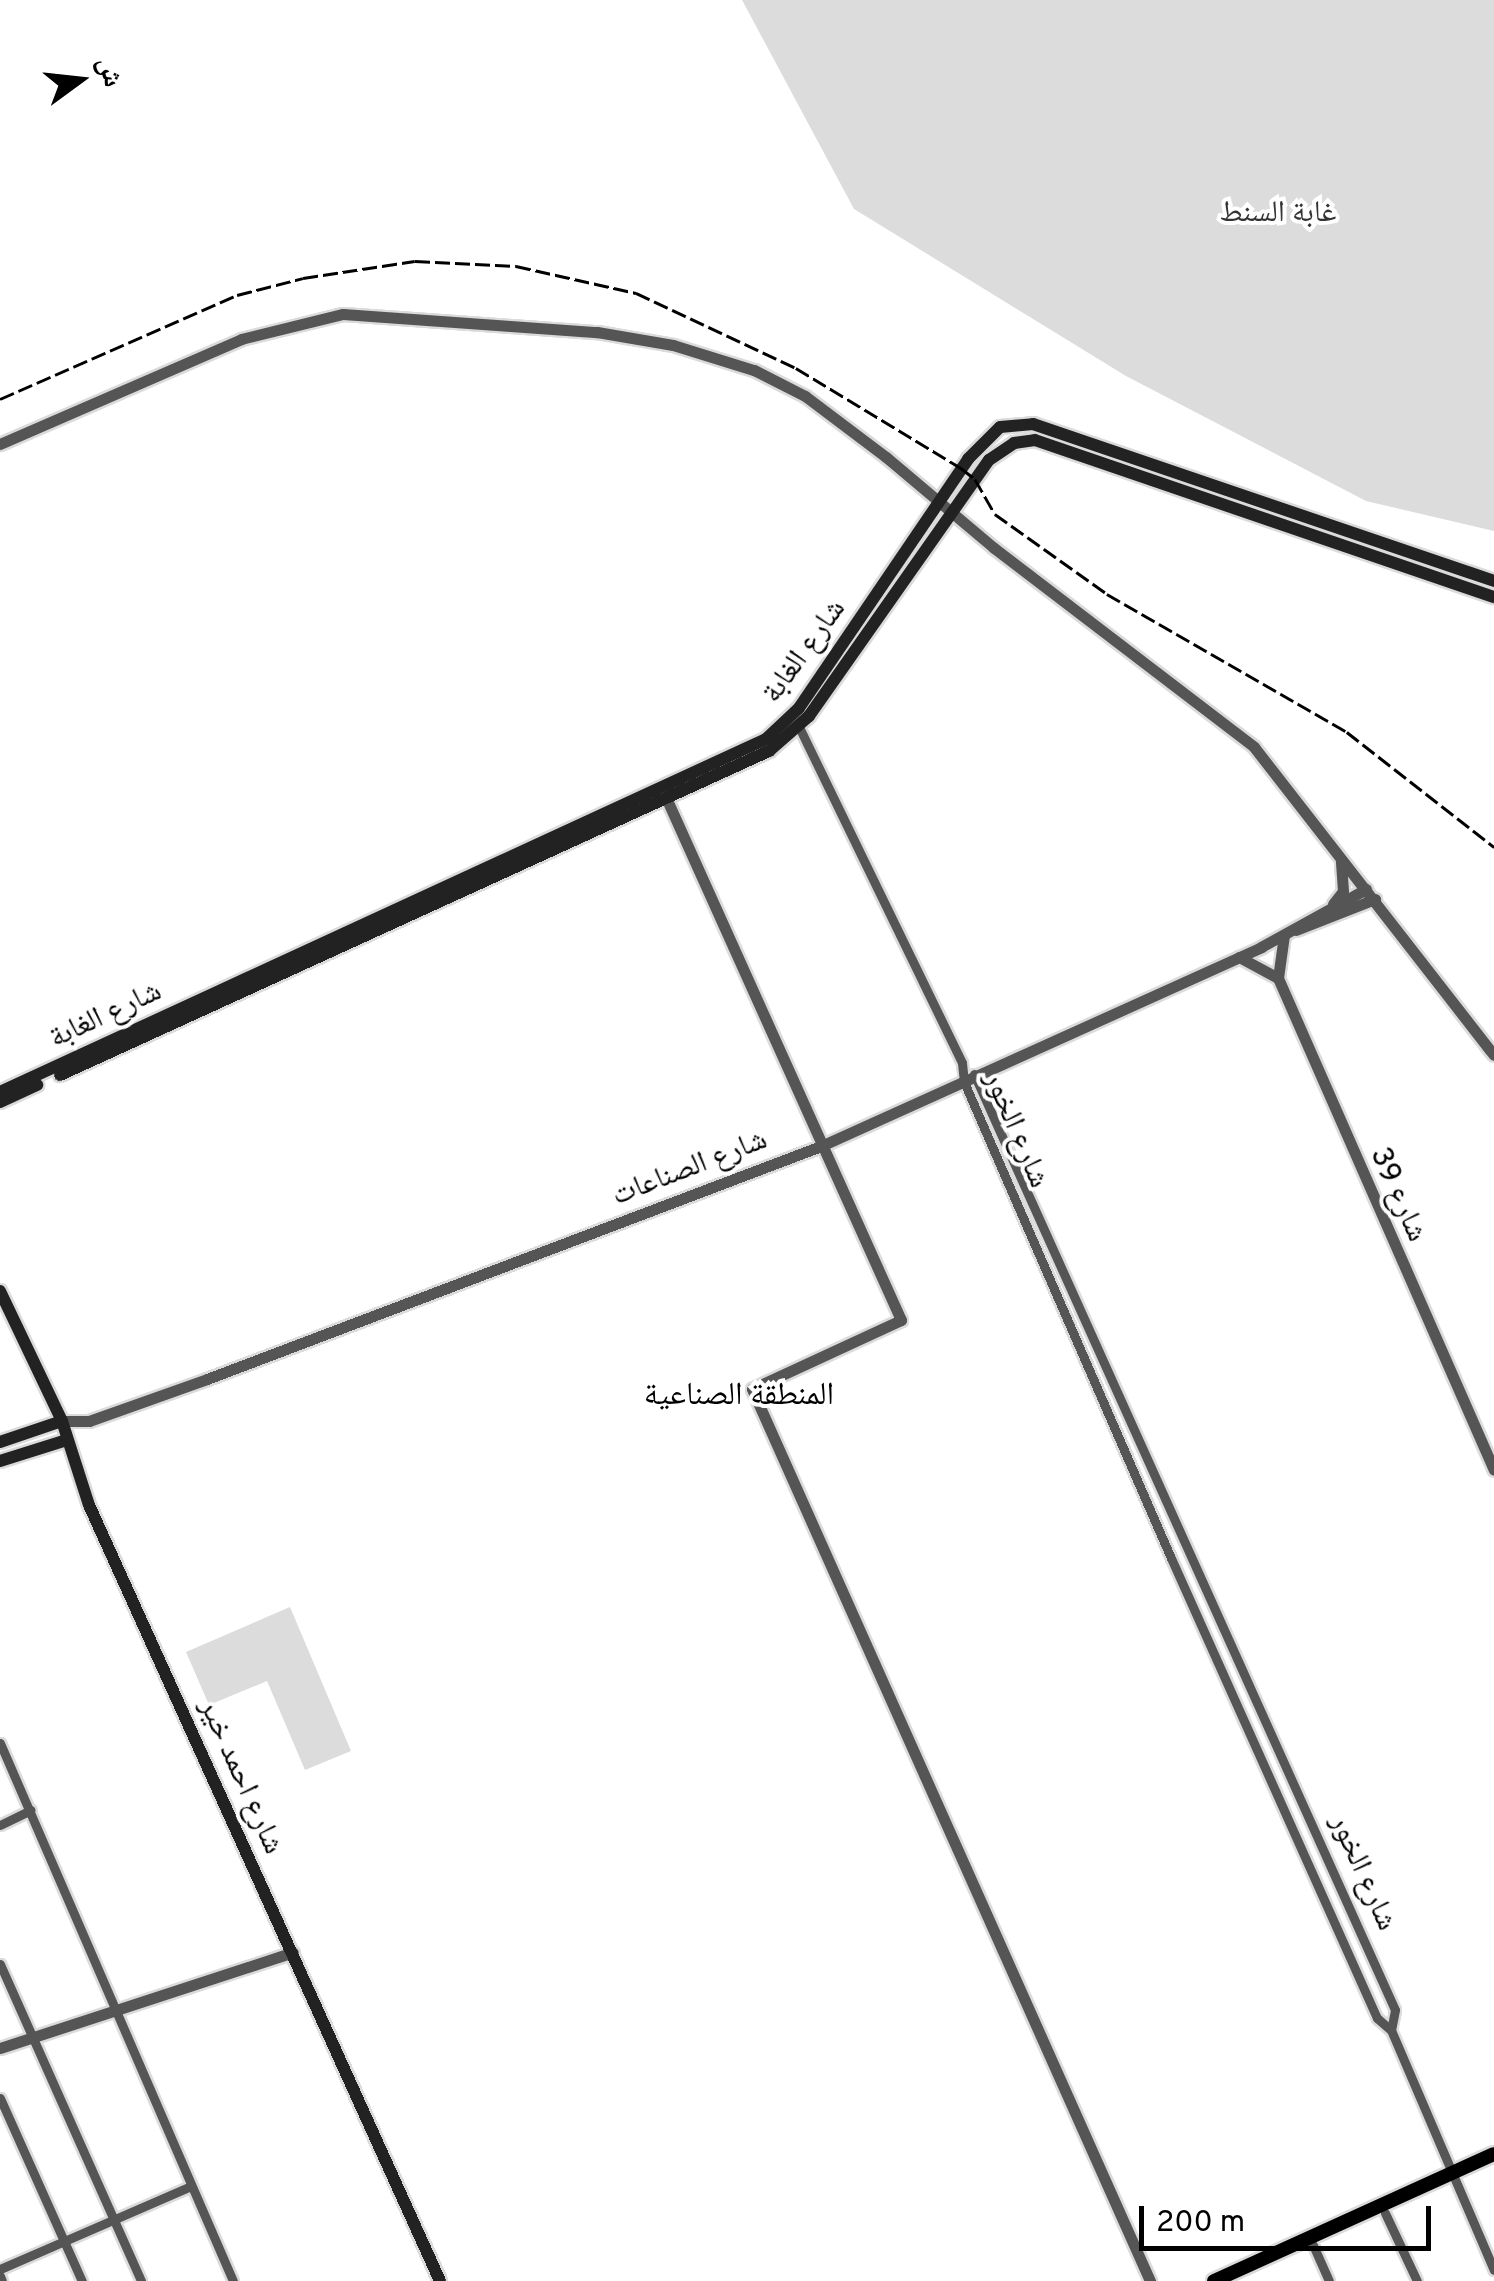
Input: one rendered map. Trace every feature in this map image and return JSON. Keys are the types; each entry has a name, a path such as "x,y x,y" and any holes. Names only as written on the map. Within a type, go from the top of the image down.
{"main road":[{"name":"شارع الغابة","path":"0,1102 668,802 769,751 799,727 946,507 986,437 1025,422 1494,581"},
{"name":"شارع الغابة","path":"0,1092 766,739 808,696 946,507 998,452 1036,440 1494,597"},
{"name":"شارع احمد خير","path":"0,1291 62,1421 89,1505 440,2281"},
{"path":"0,1442 62,1421"},
{"path":"0,1461 67,1440"},
{"path":"1234,2281 1385,2212 1494,2154"},
{"path":"1214,2281 1452,2178 1494,2164"}],"street":[{"path":"0,444 240,339 323,317 391,313 617,334 728,360 805,396 1242,736 1371,894 1494,1055"},
{"name":"شارع الخور","path":"799,727 962,1063 964,1082 1171,1558 1377,2018 1392,2030 1494,2270"},
{"path":"668,802 901,1320 752,1389 1150,2281"},
{"path":"1324,911 1342,890 1340,857"},
{"path":"1240,957 1278,978 1290,932 1324,911 1371,894"},
{"path":"1290,932 1371,894"},
{"name":"شارع الصناعات","path":"89,1421 821,1146 1290,932"},
{"name":"شارع 39","path":"1278,978 1494,1470"},
{"path":"962,1063 977,1077"},
{"name":"شارع الخور","path":"977,1077 1094,1330 1395,2010 1392,2030"},
{"path":"1077,1338 1094,1330"},
{"path":"62,1421 89,1421"},
{"path":"67,1440 89,1421"},
{"path":"1238,1708 1258,1700"},
{"path":"0,1743 233,2281"},
{"path":"0,1825 31,1810"},
{"path":"0,2048 113,2007 293,1952"},
{"path":"0,1964 141,2281"},
{"path":"0,2098 82,2281"},
{"path":"1,2276 64,2240 191,2186"},
{"path":"1385,2212 1417,2281"},
{"path":"1313,2245 1329,2281"}],"green space":[{"name":"غابة السنط","path":"742,0 1494,0 1494,531 1366,501 1126,376 854,209"},
{"path":"290,1607 351,1751 305,1770 267,1681 209,1705 186,1652"}],"railway":[{"path":"0,399 237,295 303,278 415,261 516,266 636,293 796,368 961,468 975,479 995,514 1107,594 1347,732 1494,847"}],"district":[{"name":"المنطقة الصناعية","path":"739,1396"}]}
